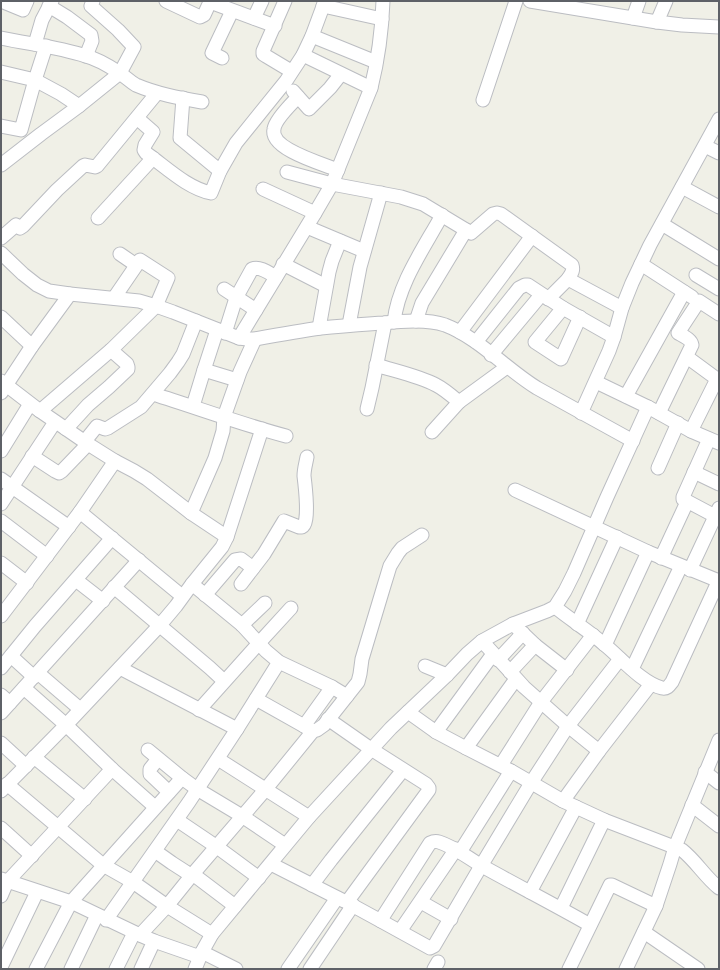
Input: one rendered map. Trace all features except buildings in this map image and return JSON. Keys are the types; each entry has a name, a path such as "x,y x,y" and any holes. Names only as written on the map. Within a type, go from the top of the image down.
{"street":[{"path":"1,1 23,10 28,1"},
{"path":"166,1 200,17 204,15 210,2 274,26"},
{"path":"254,18 262,1"},
{"path":"285,1 264,48 263,54 288,76 298,96 309,110 342,74"},
{"path":"239,338 315,214 338,170 371,88 382,19 383,1"},
{"path":"483,100 516,1"},
{"path":"530,1 583,5 633,18 657,22 719,27"},
{"path":"633,18 639,1"},
{"path":"657,22 666,1"},
{"path":"1,165 120,73 134,47 89,3"},
{"path":"21,130 35,80 42,20 50,4 91,35 92,41 86,56"},
{"path":"137,118 153,132 144,148 146,153 189,184 204,192 211,193 220,171 236,143 303,55 324,4 382,19"},
{"path":"222,58 212,53 232,10"},
{"path":"312,36 376,62"},
{"path":"1,38 40,45 86,56 120,73 129,81 158,93 202,102"},
{"path":"303,55 371,88"},
{"path":"1,72 35,80 79,106"},
{"path":"1,238 16,226 20,228 22,227 57,190 83,166 97,166 158,93"},
{"path":"298,96 277,121 273,134 276,139 298,155 338,170"},
{"path":"183,98 180,138 220,171"},
{"path":"581,413 596,382 614,337 622,308 632,283 719,119"},
{"path":"1,126 41,134"},
{"path":"705,146 719,153"},
{"path":"98,218 153,158"},
{"path":"287,172 332,184 401,197 423,204 471,233 493,214 497,213 505,216 572,265 572,274 568,279 545,297 491,355"},
{"path":"682,187 719,207"},
{"path":"263,189 315,214"},
{"path":"349,325 357,279 381,193"},
{"path":"367,409 376,365 389,322 415,263 442,215"},
{"path":"662,224 719,259"},
{"path":"306,227 364,251"},
{"path":"416,321 422,303 466,230"},
{"path":"460,332 532,236"},
{"path":"319,328 332,261 340,241"},
{"path":"120,254 136,265"},
{"path":"1,451 35,408 111,350 156,306 168,278 140,260 114,298"},
{"path":"4,261 36,285 49,291 139,301 156,306 239,338 255,339 319,328 389,322 416,321 444,324 476,342 491,355 537,388 633,441"},
{"path":"284,264 326,286"},
{"path":"641,264 699,301 717,309"},
{"path":"193,406 204,370 236,298 251,271 254,268 258,268 276,277"},
{"path":"696,275 719,289"},
{"path":"568,279 622,308"},
{"path":"476,342 519,288 525,285 528,285 563,308 614,337"},
{"path":"224,289 256,310"},
{"path":"626,396 684,292"},
{"path":"70,294 3,387 115,461 148,479 191,513 227,537"},
{"path":"399,297 422,303"},
{"path":"678,333 699,301"},
{"path":"563,308 535,342 561,359 580,317"},
{"path":"1,317 32,346"},
{"path":"32,456 59,473 86,442 97,426 105,429 108,428 141,407 170,374 178,362 189,340 196,321"},
{"path":"199,959 212,934 271,864 285,845 391,728 482,641 513,624 555,607 565,591 633,441 687,357 691,347 692,342 666,324"},
{"path":"191,513 215,458 223,431 224,417 237,380 255,339"},
{"path":"1,504 6,483 61,425 110,387 128,370 127,364 111,350"},
{"path":"687,357 717,379 692,431"},
{"path":"376,365 435,384 459,402"},
{"path":"432,432 459,402 507,367"},
{"path":"204,370 237,380"},
{"path":"596,382 714,441 694,472 683,499 687,502 717,512 685,568 632,669"},
{"path":"153,394 286,436"},
{"path":"658,468 678,423"},
{"path":"212,934 133,882 103,865 59,827 4,787 66,725 160,625 222,546 227,537 262,429"},
{"path":"241,584 264,554 284,521 302,527 304,526 306,509 304,477 307,457"},
{"path":"3,611 27,583 69,527 115,461"},
{"path":"694,472 719,484"},
{"path":"6,483 69,527"},
{"path":"515,490 661,558 719,581 669,686 666,688 651,684 593,635 555,607"},
{"path":"661,558 687,502"},
{"path":"80,512 182,596"},
{"path":"1,522 47,556"},
{"path":"256,699 309,728 320,728 360,678 362,659 390,566 402,548 422,535"},
{"path":"577,624 617,537"},
{"path":"1,668 35,626 112,538"},
{"path":"605,645 648,552"},
{"path":"205,595 235,560 241,559 253,568"},
{"path":"1,713 6,699 24,688 139,560"},
{"path":"1,563 27,583"},
{"path":"76,580 103,601"},
{"path":"192,584 242,625 272,657 279,662 332,687 347,696"},
{"path":"114,587 224,681"},
{"path":"242,625 265,603"},
{"path":"199,710 291,608"},
{"path":"513,624 535,645 567,670"},
{"path":"436,732 496,657 523,634"},
{"path":"400,931 458,851 506,768 541,702 593,635"},
{"path":"482,641 513,676 568,726 599,751"},
{"path":"466,748 535,645"},
{"path":"10,656 80,709"},
{"path":"271,864 432,948 451,919 531,783 568,726 620,659"},
{"path":"71,969 102,917 133,882 177,820 218,759 279,662"},
{"path":"425,666 447,675"},
{"path":"120,668 237,729"},
{"path":"563,801 599,751 651,684"},
{"path":"116,969 137,934 168,906 192,875 265,790 309,728 332,687"},
{"path":"24,688 66,725 112,769 156,807"},
{"path":"408,712 436,732 506,768 563,801 604,820 682,850 719,888"},
{"path":"288,969 346,902 429,790 428,786 328,719"},
{"path":"626,969 656,906 675,847 719,740"},
{"path":"1,743 85,799"},
{"path":"169,792 150,774 153,755 197,789 242,816 285,845"},
{"path":"218,759 309,817"},
{"path":"1,896 4,881 32,856 112,769"},
{"path":"312,885 403,770"},
{"path":"705,772 719,783"},
{"path":"36,969 71,902 182,778"},
{"path":"692,805 719,826"},
{"path":"530,892 576,807"},
{"path":"177,820 259,878"},
{"path":"561,908 604,820"},
{"path":"1,828 32,856"},
{"path":"380,921 430,842 438,841 590,925"},
{"path":"154,851 202,881 235,906"},
{"path":"4,881 71,902 154,941 199,959 220,966 236,969"},
{"path":"569,969 610,885 656,906"},
{"path":"1,967 37,892"},
{"path":"310,969 346,902"},
{"path":"421,902 451,919"},
{"path":"644,932 698,969"},
{"path":"141,969 154,941"}]}
